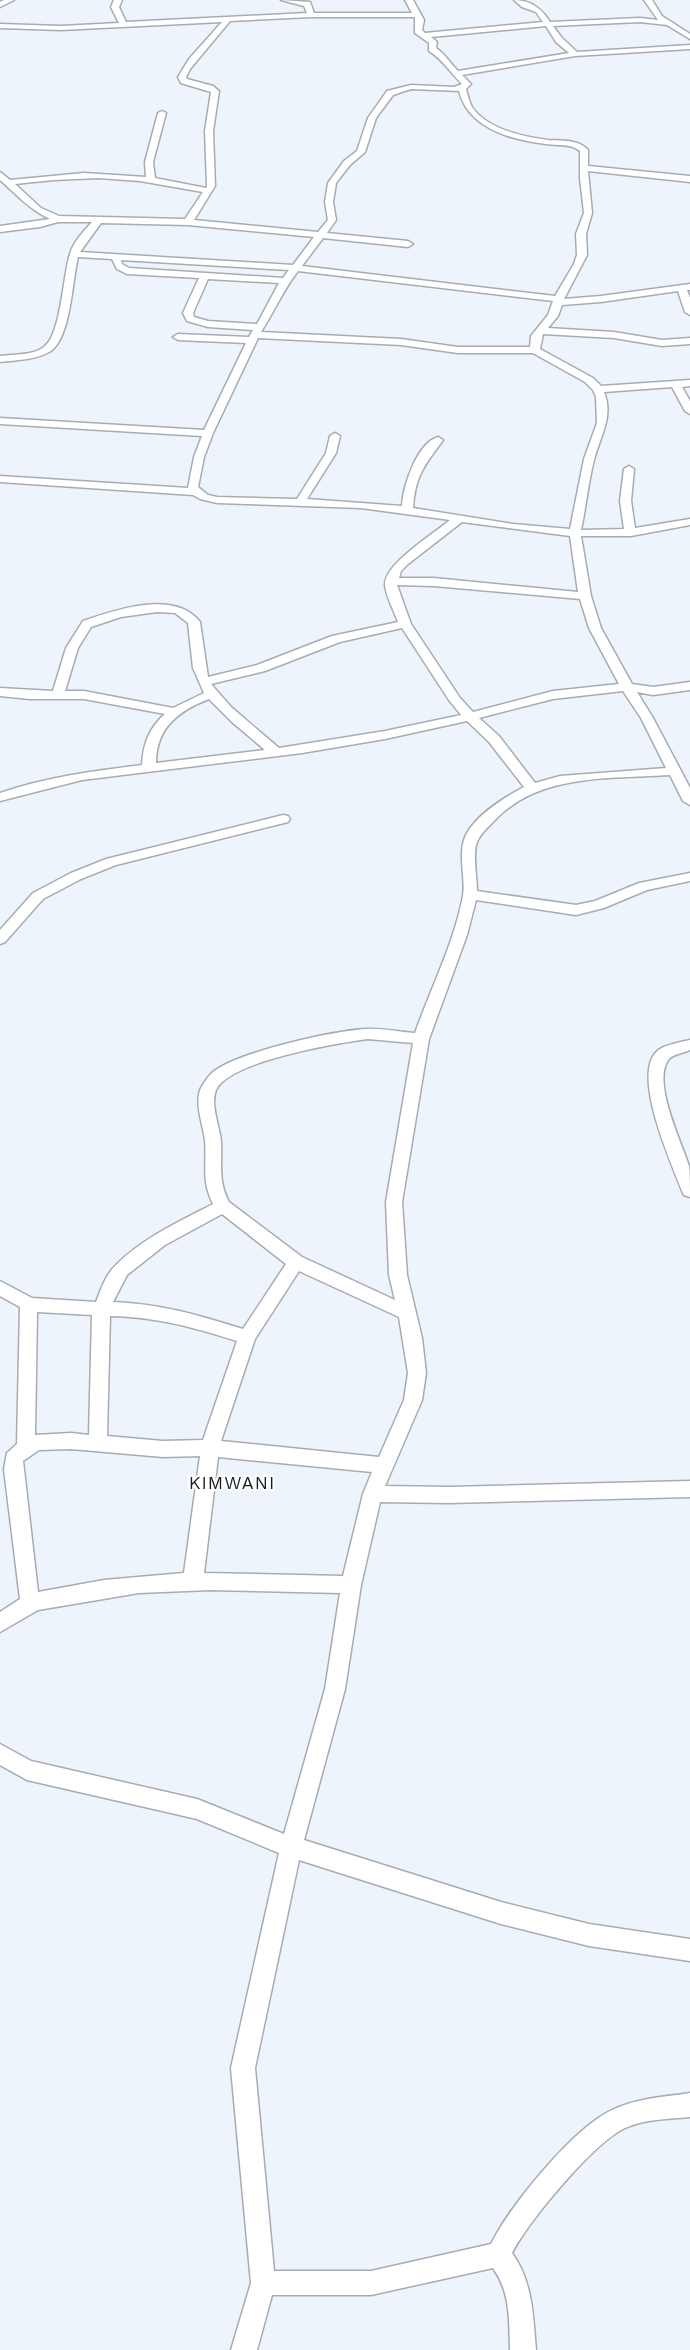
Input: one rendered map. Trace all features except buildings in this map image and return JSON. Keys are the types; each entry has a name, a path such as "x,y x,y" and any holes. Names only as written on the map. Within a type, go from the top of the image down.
{"street":[{"path":"0,4 10,0"},
{"path":"118,0 115,7 123,24"},
{"path":"285,0 307,4 311,15"},
{"path":"196,492 193,482 199,457 208,433 284,281 332,220 329,202 332,183 347,163 361,152 372,118 390,92 411,88 462,88 467,84 447,65 443,56 432,49 433,42 418,31 420,20 409,0"},
{"path":"518,0 525,6 538,10 558,40 575,54"},
{"path":"648,0 653,11 667,23 690,37"},
{"path":"0,26 61,28 311,15 417,14"},
{"path":"188,222 209,191 212,180 209,132 215,91 184,81 182,77 186,66 222,30 228,19"},
{"path":"425,35 496,27 640,20 667,23"},
{"path":"457,74 575,54 690,47"},
{"path":"462,88 468,107 485,122 499,130 525,139 576,145 583,148 585,153 584,168 588,213 581,234 582,255 579,264 563,288 553,316 536,336 535,350"},
{"path":"151,180 149,162 156,144 162,113"},
{"path":"584,168 690,179"},
{"path":"0,175 38,210 58,219"},
{"path":"8,183 70,175 128,177 209,191"},
{"path":"0,229 35,225 58,219 188,222 408,244"},
{"path":"0,359 41,352 52,345 59,330 74,254 80,241 98,221"},
{"path":"74,254 295,268 559,301 601,299 686,288 690,312"},
{"path":"116,256 116,263 127,271 284,281"},
{"path":"204,277 188,313 190,319 256,334"},
{"path":"541,331 614,335 662,342 690,341"},
{"path":"178,337 256,334 401,342 458,350 535,350 576,372 598,389 604,414 589,459 581,492 575,533 584,596 595,628 626,687 647,718 690,802"},
{"path":"675,383 690,410"},
{"path":"598,389 690,383"},
{"path":"0,421 208,433"},
{"path":"299,504 331,453 335,436"},
{"path":"406,510 408,484 426,453 438,440"},
{"path":"629,469 625,503 626,516 631,533"},
{"path":"0,479 196,492 204,497 217,500 406,510 458,520 575,533 654,531 690,522"},
{"path":"458,520 404,562 396,570 392,581 405,624 443,684 470,717 494,739 532,788"},
{"path":"392,581 434,582 584,596"},
{"path":"58,695 74,645 82,629 87,624 153,609 170,608 180,610 194,622 204,682 212,694 244,726 276,752"},
{"path":"204,682 261,668 336,640 405,624"},
{"path":"0,797 21,790 82,776 149,766 276,752 385,735 470,717 553,695 626,687 653,691 690,686"},
{"path":"0,692 84,695 175,712"},
{"path":"149,766 150,744 155,733 175,712 187,704 212,694"},
{"path":"244,2350 263,2283 243,2068 291,1847 335,1688 351,1585 372,1494 414,1400 418,1373 413,1338 398,1275 394,1202 421,1039 460,935 470,894 469,846 474,835 501,805 532,788 560,780 598,776 690,775"},
{"path":"0,939 38,896 76,876 120,859 283,819"},
{"path":"470,894 559,909 576,910 599,905 644,886 690,877"},
{"path":"406,1312 296,1262 223,1206 215,1191 212,1170 213,1143 207,1103 208,1090 217,1077 235,1066 259,1057 341,1037 368,1034 421,1039"},
{"path":"690,1045 665,1053 658,1063 656,1085 659,1105 690,1188"},
{"path":"98,1442 101,1310 111,1285 120,1270 132,1259 159,1240 223,1206"},
{"path":"193,1582 210,1448 247,1336 296,1262"},
{"path":"0,1288 29,1304 101,1310 139,1310 183,1317 247,1336"},
{"path":"26,1447 29,1304"},
{"path":"30,1604 13,1469 14,1458 26,1447 38,1442 98,1442 163,1449 210,1448 384,1465"},
{"path":"372,1494 449,1495 690,1489"},
{"path":"0,1623 30,1604 90,1591 193,1582 286,1581 351,1585"},
{"path":"0,1754 27,1770 197,1809 291,1847 492,1910 589,1935 690,1950"},
{"path":"498,2255 511,2230 573,2155 596,2135 618,2119 643,2111 690,2105"},
{"path":"263,2283 371,2283 463,2261 498,2255"},
{"path":"498,2255 511,2270 519,2291 523,2350"}],"district":[{"name":"KIMWANI","path":"232,1483"}]}
